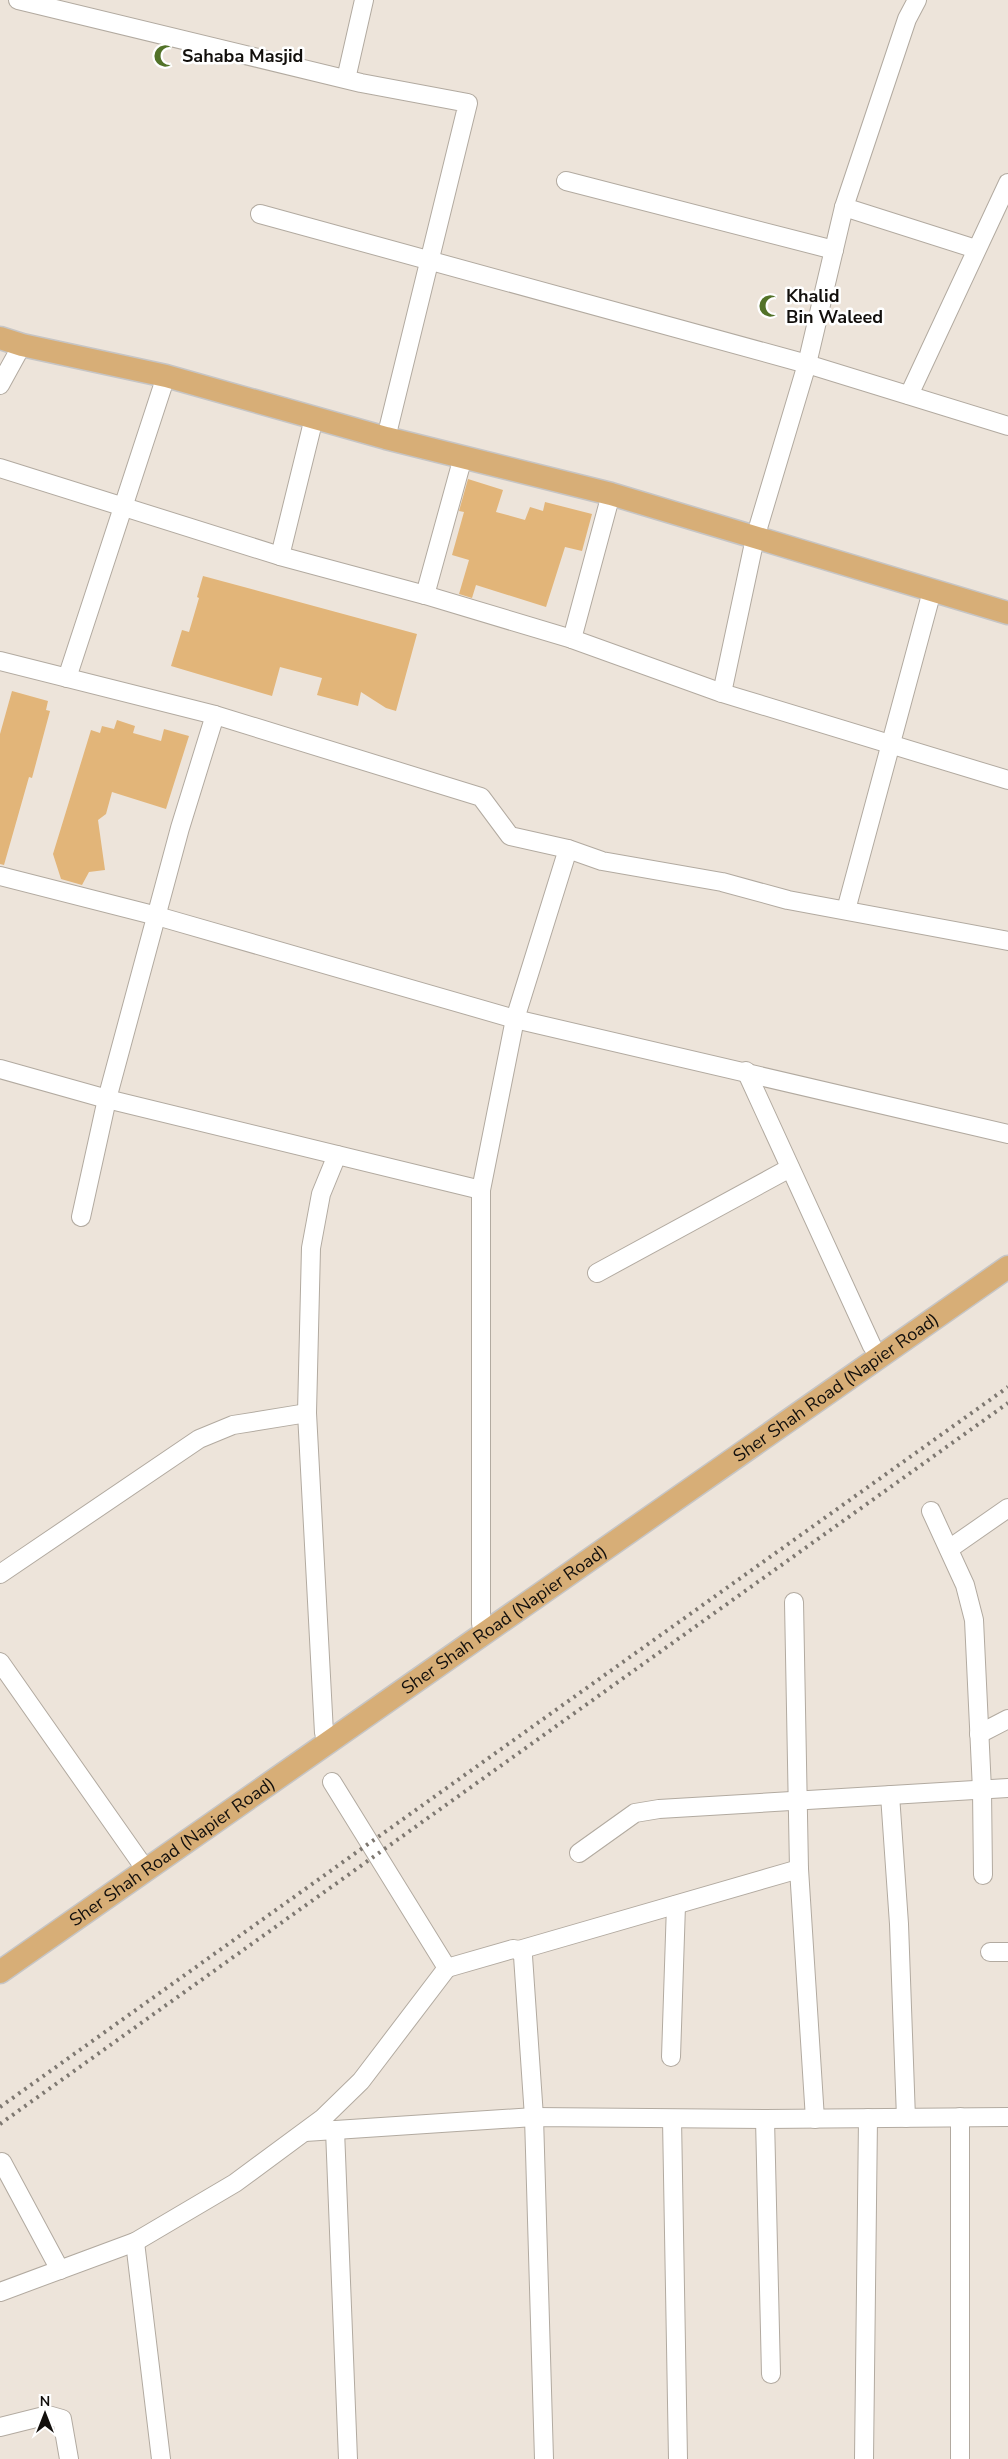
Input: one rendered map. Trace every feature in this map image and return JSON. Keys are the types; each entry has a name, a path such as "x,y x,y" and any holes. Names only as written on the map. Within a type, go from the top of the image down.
{"main road":[{"path":"0,338 22,345 166,376 386,438 611,494 1008,613"},
{"name":"Sher Shah Road (Napier Road)","path":"0,1972 1008,1267"}],"street":[{"path":"18,0 346,79 468,103 386,438"},
{"path":"346,79 364,0"},
{"path":"722,693 755,538 806,364 844,207 907,19 917,0"},
{"path":"566,181 834,250"},
{"path":"909,395 1008,183"},
{"path":"844,207 976,249"},
{"path":"260,214 806,364 1008,426"},
{"path":"0,385 22,345"},
{"path":"67,678 166,376"},
{"path":"280,556 314,418"},
{"path":"425,595 463,457"},
{"path":"0,468 280,556 425,595 572,639 722,693 1008,780"},
{"path":"572,639 611,494"},
{"path":"846,910 932,591"},
{"path":"0,661 215,715 480,797 510,836 568,848 602,861 722,882 788,900 1008,942"},
{"path":"80,1217 107,1099 180,828 215,715"},
{"path":"481,1624 480,1190 515,1019 568,848"},
{"path":"0,876 157,916 515,1019 746,1071 1008,1134"},
{"path":"0,1069 107,1099 480,1190"},
{"path":"746,1071 872,1346"},
{"path":"324,1733 307,1413 311,1248 321,1194 337,1155"},
{"path":"597,1274 790,1168"},
{"path":"0,1574 199,1439 234,1425 307,1413"},
{"path":"949,1549 1008,1508"},
{"path":"931,1511 964,1585 974,1620 982,1790 983,1875"},
{"path":"794,1602 799,1869 815,2119"},
{"path":"0,1662 141,1863"},
{"path":"979,1734 1008,1719"},
{"path":"332,1782 447,1968"},
{"path":"579,1853 635,1813 1008,1788"},
{"path":"890,1795 899,1924 906,2118"},
{"path":"0,2292 135,2242 235,2183 323,2118 361,2081 447,1968 513,1949 519,1950 799,1869"},
{"path":"671,2057 676,1905"},
{"path":"519,1950 523,1956 534,2118 544,2459"},
{"path":"305,2132 534,2118 1008,2118"},
{"path":"864,2459 868,2118"},
{"path":"960,2118 960,2459"},
{"path":"672,2119 678,2459"},
{"path":"765,2119 771,2374"},
{"path":"335,2130 348,2459"},
{"path":"2,2162 60,2270"},
{"path":"135,2242 161,2459"},
{"path":"0,2427 48,2415 62,2420 69,2459"}],"building":[{"path":"468,479 503,490 496,512 525,520 530,507 543,511 545,502 592,514 582,551 565,547 546,607 476,585 472,598 459,594 469,560 452,555 464,512 459,511"},
{"path":"203,576 417,634 396,711 386,708 361,692 358,706 317,695 322,678 280,667 272,696 171,666 182,630 189,632"},
{"path":"12,691 48,701 46,710 50,711 32,778 29,777 4,865 0,864 0,734"},
{"path":"117,720 135,726 133,733 161,741 164,729 189,736 166,809 112,792 106,814 98,820 105,870 89,872 82,885 61,879 53,854 91,730 100,733 102,726 114,729"}],"railway":[{"path":"0,2107 1008,1387"},
{"path":"0,2124 1008,1403"}],"place":[{"name":"Sahaba Masjid","path":"165,56"},
{"name":"Khalid Bin Waleed","path":"770,306"}]}
